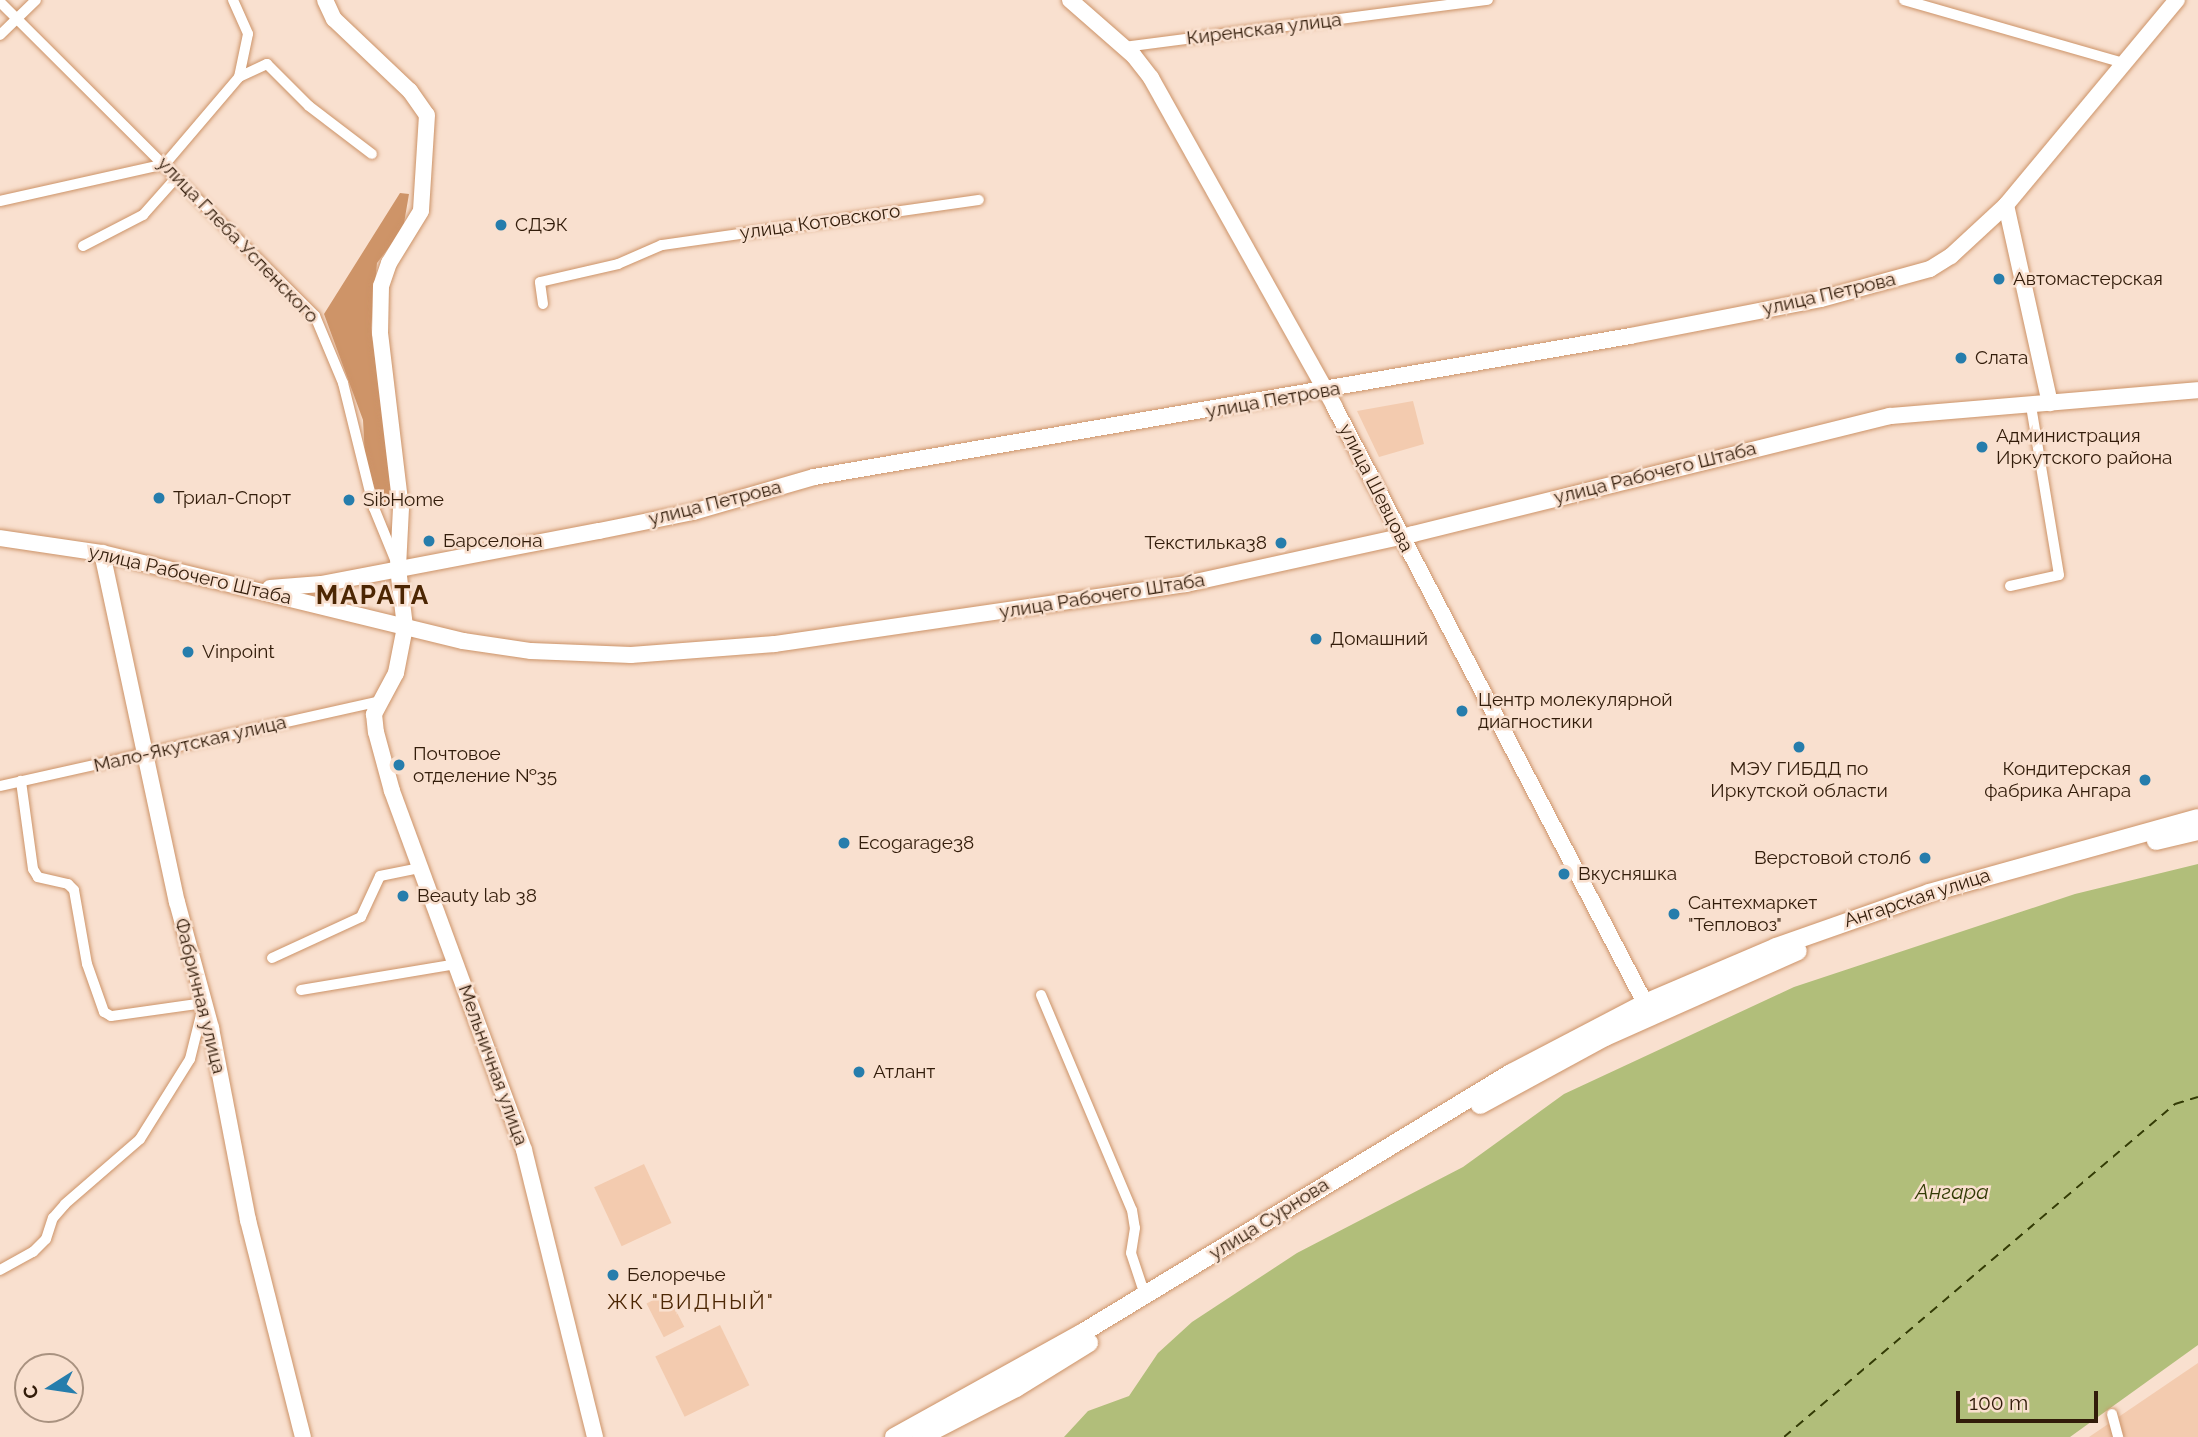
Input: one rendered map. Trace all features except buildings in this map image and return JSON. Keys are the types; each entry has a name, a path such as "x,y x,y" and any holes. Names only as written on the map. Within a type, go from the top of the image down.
{"main road":[{"name":"Ангарская улица","path":"1650,1008 1776,947 1929,893 2198,818"},
{"name":"Ангарская улица","path":"1650,1008 1860,928 2050,867 2198,831"},
{"name":"улица Сурнова","path":"894,1437 1000,1382 1392,1142 1650,1008"},
{"name":"улица Сурнова","path":"920,1437 1016,1388 1401,1150 1650,1008"}],"street":[{"path":"0,35 18,21 36,0"},
{"path":"233,0 248,34 239,77"},
{"path":"325,0 334,19 411,91 427,115 421,211 389,263 381,286 380,333 401,508 398,568 405,627 403,654 380,701"},
{"name":"Киренская улица","path":"1124,47 1488,0"},
{"path":"1904,0 2123,63"},
{"name":"улица Петрова","path":"253,589 321,584 693,512 814,477 1326,391 1688,325 1889,281 1930,269 1951,256 2007,205 2177,0"},
{"name":"улица Глеба Успенского","path":"0,2 316,316 340,373 374,508 398,568"},
{"name":"улица Шевцова","path":"1078,3 1124,47 1151,78 1326,391 1650,1008"},
{"path":"0,201 165,164 239,77 267,64 309,106 372,154"},
{"path":"82,246 143,215 176,178"},
{"name":"улица Котовского","path":"542,304 540,282 618,264 662,244 979,200"},
{"path":"2007,205 2050,403"},
{"name":"улица Рабочего Штаба","path":"0,538 102,553 405,627 531,651 631,655 775,644 1186,584 1400,536 1816,431 1890,416 2198,390"},
{"path":"2010,586 2059,575 2031,405"},
{"name":"Фабричная улица","path":"102,553 143,754 204,1003 247,1220 303,1437"},
{"name":"Мало-Якутская улица","path":"0,786 380,701"},
{"name":"Мельничная улица","path":"380,701 374,714 376,732 420,868 524,1150 596,1437"},
{"path":"0,1270 33,1252 46,1239 53,1218 65,1204 140,1139 190,1059 204,1003 111,1016 104,1012 87,964 74,890 68,884 38,877 33,869 21,781"},
{"path":"272,958 361,917 380,876 420,868"},
{"path":"301,990 456,964"},
{"path":"1041,995 1132,1210 1135,1228 1131,1253 1145,1295"},
{"path":"2112,1414 2118,1437"}],"shaded area":[{"path":"400,193 409,194 403,229 377,263 371,328 395,506 381,509 365,458 363,420 324,314"},
{"path":"1413,401 1424,444 1379,457 1357,411"},
{"path":"644,1164 671,1223 622,1246 594,1187"},
{"path":"667,1293 684,1327 664,1337 647,1303"},
{"path":"720,1325 749,1385 685,1417 655,1357"},
{"path":"2198,1363 2198,1437 2089,1437"}],"water":[{"name":"Ангара","path":"2198,864 2198,1345 2070,1437 1064,1437 1088,1411 1129,1396 1158,1353 1192,1322 1297,1253 1463,1167 1564,1094 1794,987 2075,894"}],"ferry route":[{"path":"1784,1437 2175,1104 2198,1097"}],"place":[{"name":"СДЭК","path":"501,225"},
{"name":"Автомастерская","path":"1999,279"},
{"name":"Слата","path":"1961,358"},
{"name":"Администрация Иркутского района","path":"1982,447"},
{"name":"Триал-Спорт","path":"159,498"},
{"name":"SibHome","path":"349,500"},
{"name":"Барселона","path":"429,541"},
{"name":"Текстилька38","path":"1281,543"},
{"name":"Домашний","path":"1316,639"},
{"name":"Vinpoint","path":"188,652"},
{"name":"Центр молекулярной диагностики","path":"1462,711"},
{"name":"МЭУ ГИБДД по Иркутской области","path":"1799,747"},
{"name":"Почтовое отделение №35","path":"399,765"},
{"name":"Кондитерская фабрика Ангара","path":"2145,780"},
{"name":"Ecogarage38","path":"844,843"},
{"name":"Верстовой столб","path":"1925,858"},
{"name":"Вкусняшка","path":"1564,874"},
{"name":"Beauty lab 38","path":"403,896"},
{"name":"Сантехмаркет \"Тепловоз\"","path":"1674,914"},
{"name":"Атлант","path":"859,1072"},
{"name":"Белоречье","path":"613,1275"}],"district":[{"name":"МАРАТА","path":"373,596"},
{"name":"ЖК \"ВИДНЫЙ\"","path":"691,1302"}]}
